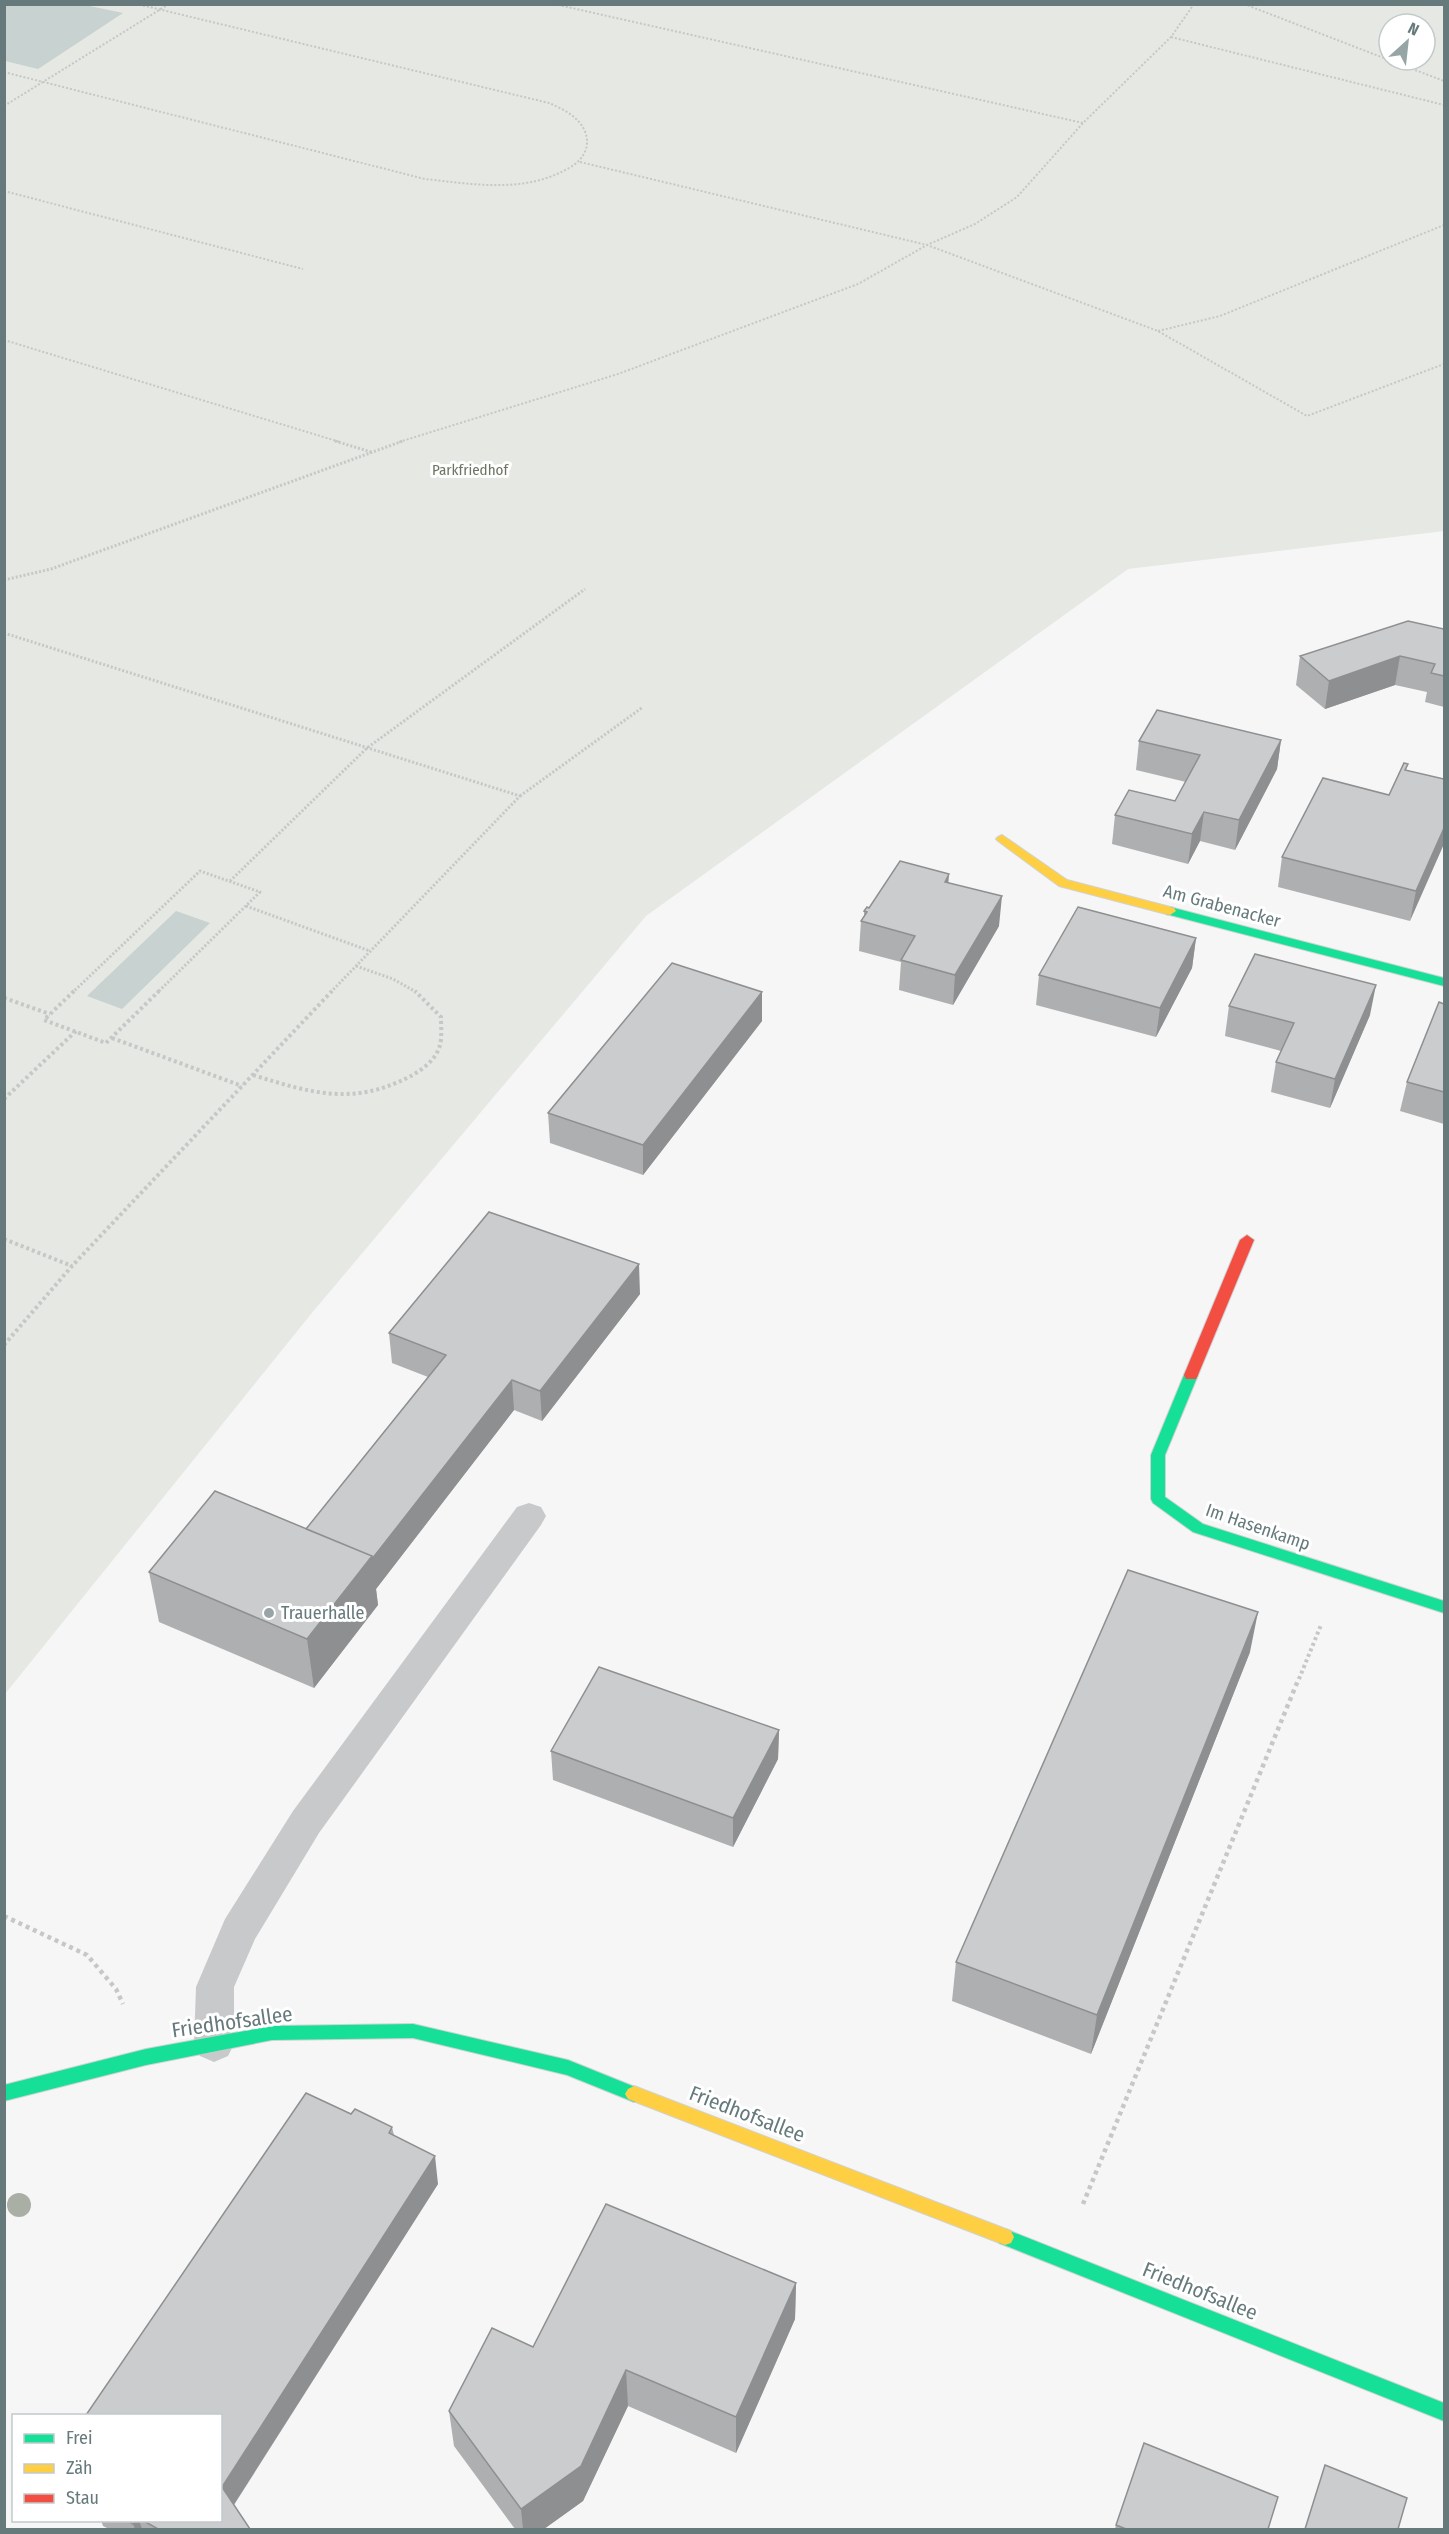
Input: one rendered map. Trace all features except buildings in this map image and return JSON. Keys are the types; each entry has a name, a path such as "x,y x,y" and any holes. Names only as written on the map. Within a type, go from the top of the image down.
{"street":[{"name":"Am Grabenacker","path":"1002,839 1063,883 1444,982"},
{"name":"Im Hasenkamp","path":"1247,1240 1158,1455 1158,1499 1198,1528 1444,1606"},
{"name":"Friedhofsallee","path":"4,2093 146,2056 272,2033 413,2031 568,2068 1061,2259 1444,2412"}],"lane":[{"path":"214,2044 215,1987 239,1931 306,1822 529,1516"}],"path":[{"path":"4,72 425,179 475,184 521,184 558,174 580,162 588,152 587,139 580,122 557,106 137,4"},
{"path":"4,106 170,4"},
{"path":"554,4 1083,123"},
{"path":"4,580 51,569 433,430 618,374 858,284 927,245 975,224 1017,197 1083,123 1170,37 1194,4"},
{"path":"1244,4 1377,55"},
{"path":"1170,37 1444,105"},
{"path":"1420,72 1444,81"},
{"path":"580,162 927,245 1158,331 1307,416 1444,364"},
{"path":"4,191 303,269"},
{"path":"1158,331 1220,316 1444,225"},
{"path":"4,340 371,453"},
{"path":"230,881 367,748 585,590"},
{"path":"4,633 520,796"},
{"path":"4,1345 72,1266 520,796 643,707"},
{"path":"200,871 230,881 260,892 106,1043 44,1020 200,871"},
{"path":"246,906 370,951"},
{"path":"253,1075 300,1090 344,1095 385,1089 424,1070 440,1045 441,1017 420,994 393,980 356,966"},
{"path":"4,998 50,1014"},
{"path":"4,1099 76,1031"},
{"path":"112,1038 242,1086"},
{"path":"4,1239 72,1266"},
{"path":"1061,2259 1342,1574"},
{"path":"4,1916 87,1956 116,1989 146,2056"}],"green space":[{"name":"Parkfriedhof","path":"5,5 1444,5 1444,531 1128,569 646,916 311,1314 5,1694"}],"shaded area":[{"path":"5,4 85,5 123,13 38,69 5,61"},
{"path":"176,911 210,923 122,1009 87,996"}],"traffic: fast":[{"path":"1170,911 1444,982"},
{"path":"1191,1375 1158,1455 1158,1499 1198,1528 1444,1607"},
{"path":"4,2093 146,2057 272,2033 413,2031 568,2068 634,2094"},
{"path":"1005,2237 1444,2412"}],"traffic: slow":[{"path":"1002,839 1063,883 1170,911"},
{"path":"634,2094 1005,2237"}],"traffic: jam":[{"path":"1191,1375 1247,1240"}],"place":[{"name":"Trauerhalle","path":"269,1613"}]}
